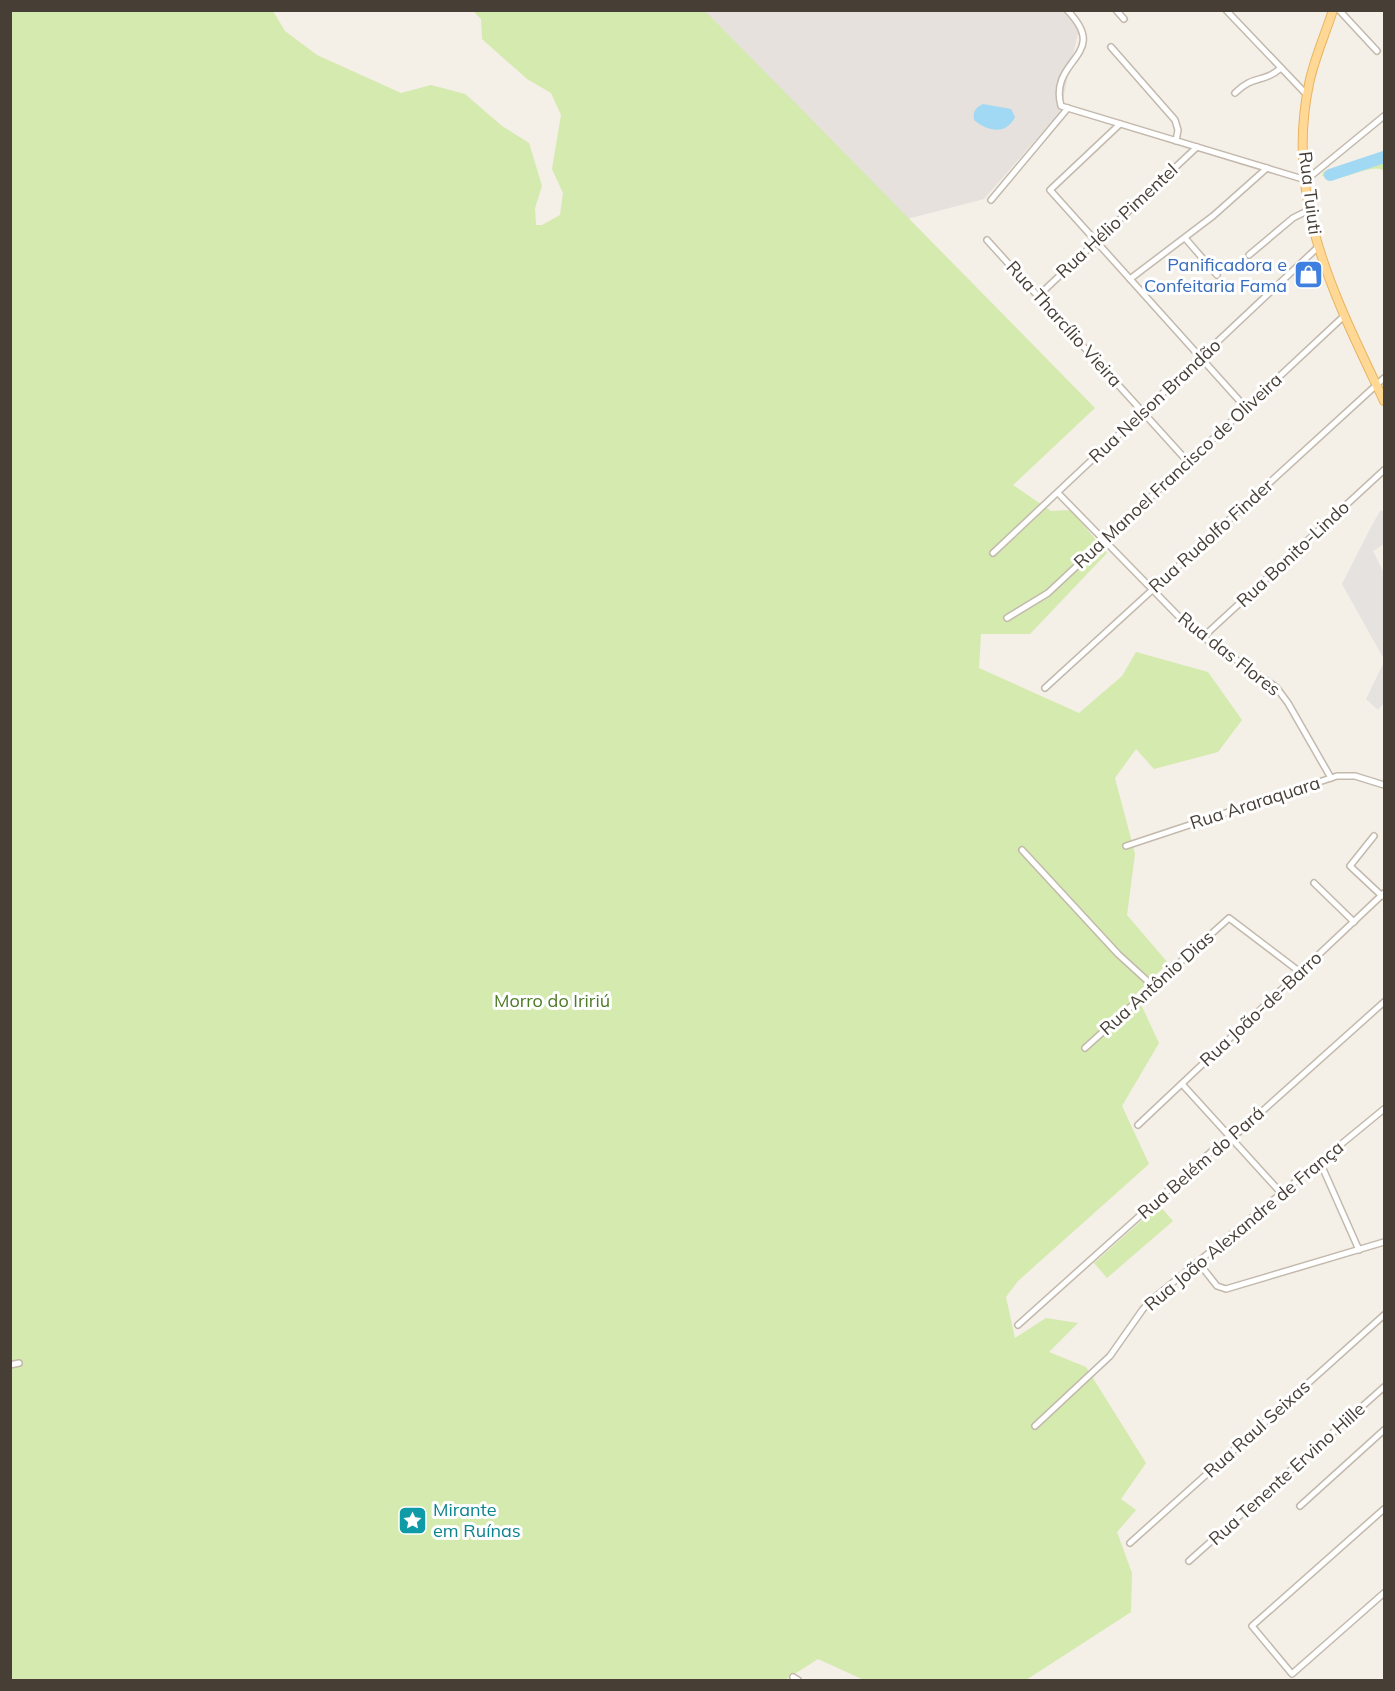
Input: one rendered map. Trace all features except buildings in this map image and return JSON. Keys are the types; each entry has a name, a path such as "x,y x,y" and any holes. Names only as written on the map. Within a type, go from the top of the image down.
{"main road":[{"name":"Rua Tuiuti","path":"1333,10 1307,95 1303,134 1309,210 1317,248 1344,316 1384,401"}],"street":[{"path":"1067,10 1080,23 1085,38 1079,52 1059,82 1061,106 1306,180 1384,116"},
{"path":"1116,10 1124,19"},
{"path":"1226,10 1307,95"},
{"path":"1339,10 1377,51"},
{"path":"1111,47 1176,120 1178,130 1176,141"},
{"path":"1235,93 1249,80 1267,78 1281,68"},
{"path":"991,200 1068,108"},
{"path":"1120,124 1050,190 1246,408"},
{"name":"Rua Hélio Pimentel","path":"1038,296 1197,147"},
{"path":"1130,279 1185,238 1267,168"},
{"path":"1249,255 1293,218 1309,210"},
{"path":"1185,238 1217,275"},
{"name":"Rua Tharcílio Vieira","path":"987,240 1188,462"},
{"name":"Rua Nelson Brandão","path":"993,553 1317,248"},
{"name":"Rua Manoel Francisco de Oliveira","path":"1007,618 1042,598 1344,316"},
{"name":"Rua Rudolfo Finder","path":"1046,688 1384,378"},
{"name":"Rua Bonito-Lindo","path":"1202,638 1384,470"},
{"name":"Rua das Flores","path":"1058,493 1202,638 1251,668 1281,692 1330,778"},
{"name":"Rua Araraquara","path":"1126,846 1330,778 1349,775 1384,785"},
{"path":"1374,836 1350,866 1383,894"},
{"path":"1022,850 1128,964 1153,986"},
{"path":"1314,883 1354,922"},
{"name":"Rua João-de-Barro","path":"1138,1125 1383,894"},
{"name":"Rua Antônio Dias","path":"1084,1048 1229,918 1300,972"},
{"name":"Rua Belém do Pará","path":"1018,1325 1222,1142 1231,1137 1384,1002"},
{"path":"1182,1084 1282,1194"},
{"name":"Rua João Alexandre de França","path":"1035,1426 1110,1356 1148,1304 1384,1109"},
{"path":"1320,1162 1359,1250"},
{"path":"1198,1262 1216,1286 1226,1289 1384,1242"},
{"name":"Rua Raul Seixas","path":"1130,1543 1384,1315"},
{"path":"10,1365 19,1363"},
{"name":"Rua Tenente Ervino Hille","path":"1189,1561 1384,1387"},
{"path":"1300,1506 1384,1430"},
{"path":"1384,1509 1252,1626 1292,1674 1384,1593"}],"shaded area":[{"path":"1061,10 1079,29 1060,112 984,199 907,219 696,11"},
{"path":"1384,510 1384,544 1373,551 1384,573 1384,659 1342,584 1380,511"},
{"path":"1384,662 1384,703 1378,710 1366,699"}],"green space":[{"name":"Morro do Iririú","path":"11,11 273,11 285,31 317,55 401,93 431,85 465,94 502,126 529,143 542,186 535,208 536,225 542,225 560,215 563,193 552,169 561,115 551,93 527,79 482,39 481,19 473,11 705,11 1095,408 1013,485 1051,511 1071,510 1107,553 1030,634 981,634 979,668 1079,713 1122,676 1136,652 1208,672 1242,720 1218,752 1154,769 1136,749 1115,778 1135,854 1127,915 1168,963 1136,994 1159,1043 1122,1106 1149,1164 1018,1281 1006,1297 1015,1338 1046,1318 1078,1323 1049,1352 1086,1367 1146,1463 1121,1499 1136,1510 1117,1532 1132,1573 1131,1612 1026,1680 864,1680 818,1659 785,1680 11,1680"},
{"path":"1384,151 1384,171 1372,169 1338,178 1322,176 1323,172"},
{"path":"1159,1205 1173,1221 1107,1278 1094,1263"}],"water":[{"path":"983,104 1011,109 1015,117 1007,127 1002,129 985,127 974,120 975,110"}],"waterway":[{"path":"1330,175 1384,157"}],"place":[{"name":"Panificadora e Confeitaria Fama","path":"1308,275"},
{"name":"Mirante em Ruínas","path":"412,1520"}]}
